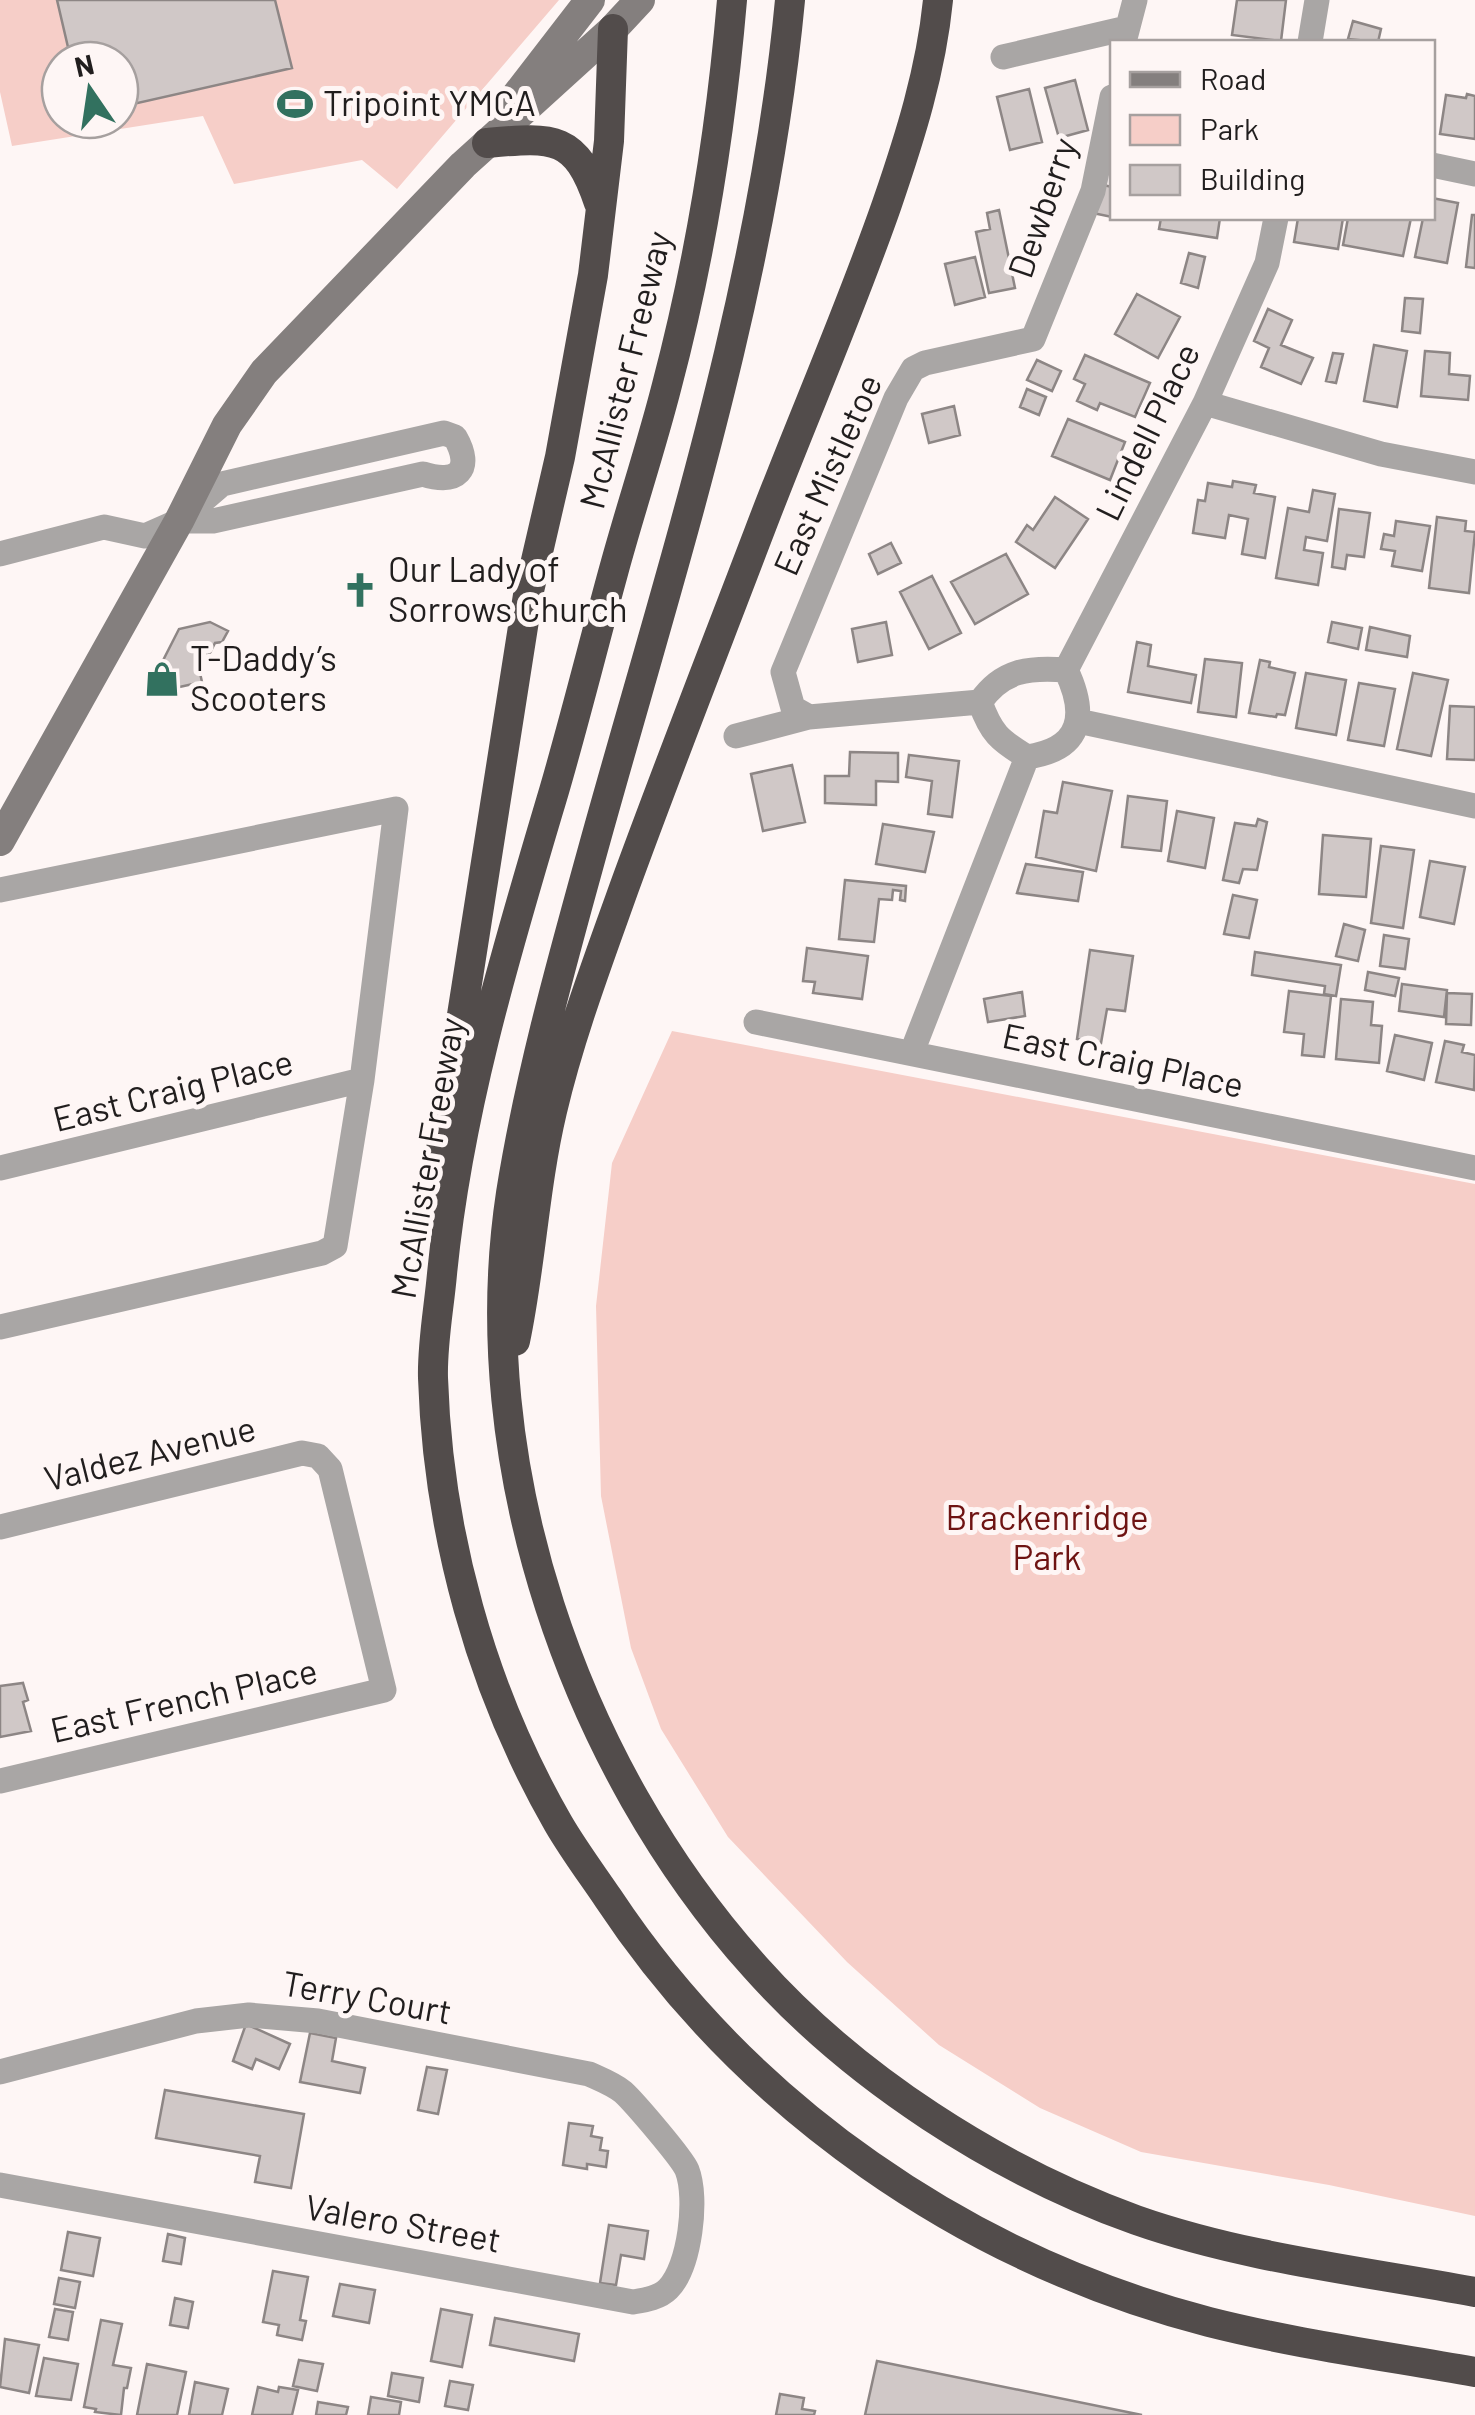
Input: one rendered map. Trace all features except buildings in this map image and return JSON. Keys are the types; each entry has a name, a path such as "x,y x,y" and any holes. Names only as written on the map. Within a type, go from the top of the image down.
{"highway":[{"path":"790,0 762,214 736,327 554,990 524,1121 501,1281 512,1446 530,1540 564,1648 640,1813 676,1869 759,1972 806,2017 916,2108 1035,2176 1137,2220 1233,2247 1475,2292"},
{"path":"506,1385 528,1275 536,1200 552,1112 577,1022 645,830 770,504 853,302 906,147 933,50 938,0"},
{"name":"McAllister Freeway","path":"731,6 704,213 668,381 514,924 474,1084 447,1224 433,1371 441,1486 464,1598 502,1703 533,1776 560,1826 636,1940 710,2028 812,2124 932,2207 1064,2271 1205,2321 1475,2372"},
{"path":"433,1371 428,1268 438,1158 528,595 560,457 593,275 608,141 613,15"},
{"path":"487,143 536,138 559,143 589,172 602,209"}],"main road":[{"path":"463,164 590,0"},
{"path":"0,841 179,522 227,426 264,372 463,164 613,15 640,0"}],"street":[{"path":"1003,57 1130,21 1156,0"},
{"path":"1310,40 1317,0"},
{"name":"Dewberry","path":"1033,339 1093,191 1110,107"},
{"path":"1435,166 1475,174"},
{"name":"Lindell Place","path":"1066,670 1205,403 1266,263 1276,220"},
{"name":"East Mistletoe","path":"810,717 793,708 783,672 888,416 913,369 1033,339"},
{"path":"1205,403 1381,454 1475,472"},
{"path":"0,554 104,527 145,536 179,522 222,484 444,433 454,437 463,454 463,464 456,476 442,480 423,474 213,522 179,522"},
{"path":"1039,668 1066,670 1079,698 1078,721 1060,748 1028,756 1005,744 989,728 980,702 992,684 1014,672 1039,668"},
{"path":"736,736 810,717 980,702"},
{"path":"1078,721 1475,806"},
{"path":"912,1052 1028,756"},
{"path":"0,890 396,809 362,1080 335,1246 322,1253 0,1327"},
{"name":"East Craig Place","path":"756,1022 1475,1168"},
{"name":"East Craig Place","path":"0,1168 362,1080"},
{"name":"Valdez Avenue","path":"0,1527 302,1454 318,1456 330,1469 384,1690"},
{"name":"East French Place","path":"0,1780 384,1690"},
{"name":"Terry Court","path":"0,2072 225,2016 318,2021 589,2074 624,2093 686,2169"},
{"name":"Valero Street","path":"0,2186 633,2302 668,2290 678,2274 693,2209 686,2169"}],"green space":[{"name":"Tripoint YMCA","path":"0,0 559,0 397,189 362,160 234,184 203,116 140,126 140,40 40,40 40,140 50,140 12,146 0,92"},
{"name":"Brackenridge Park","path":"672,1031 1475,1184 1475,2216 1141,2152 1040,2108 939,2045 847,1962 728,1837 661,1729 631,1648 601,1496 596,1306 612,1163"}],"place":[{"name":"Tripoint YMCA","path":"295,104"},
{"name":"Our Lady of Sorrows Church","path":"360,590"},
{"name":"T-Daddy’s Scooters","path":"162,679"}]}
